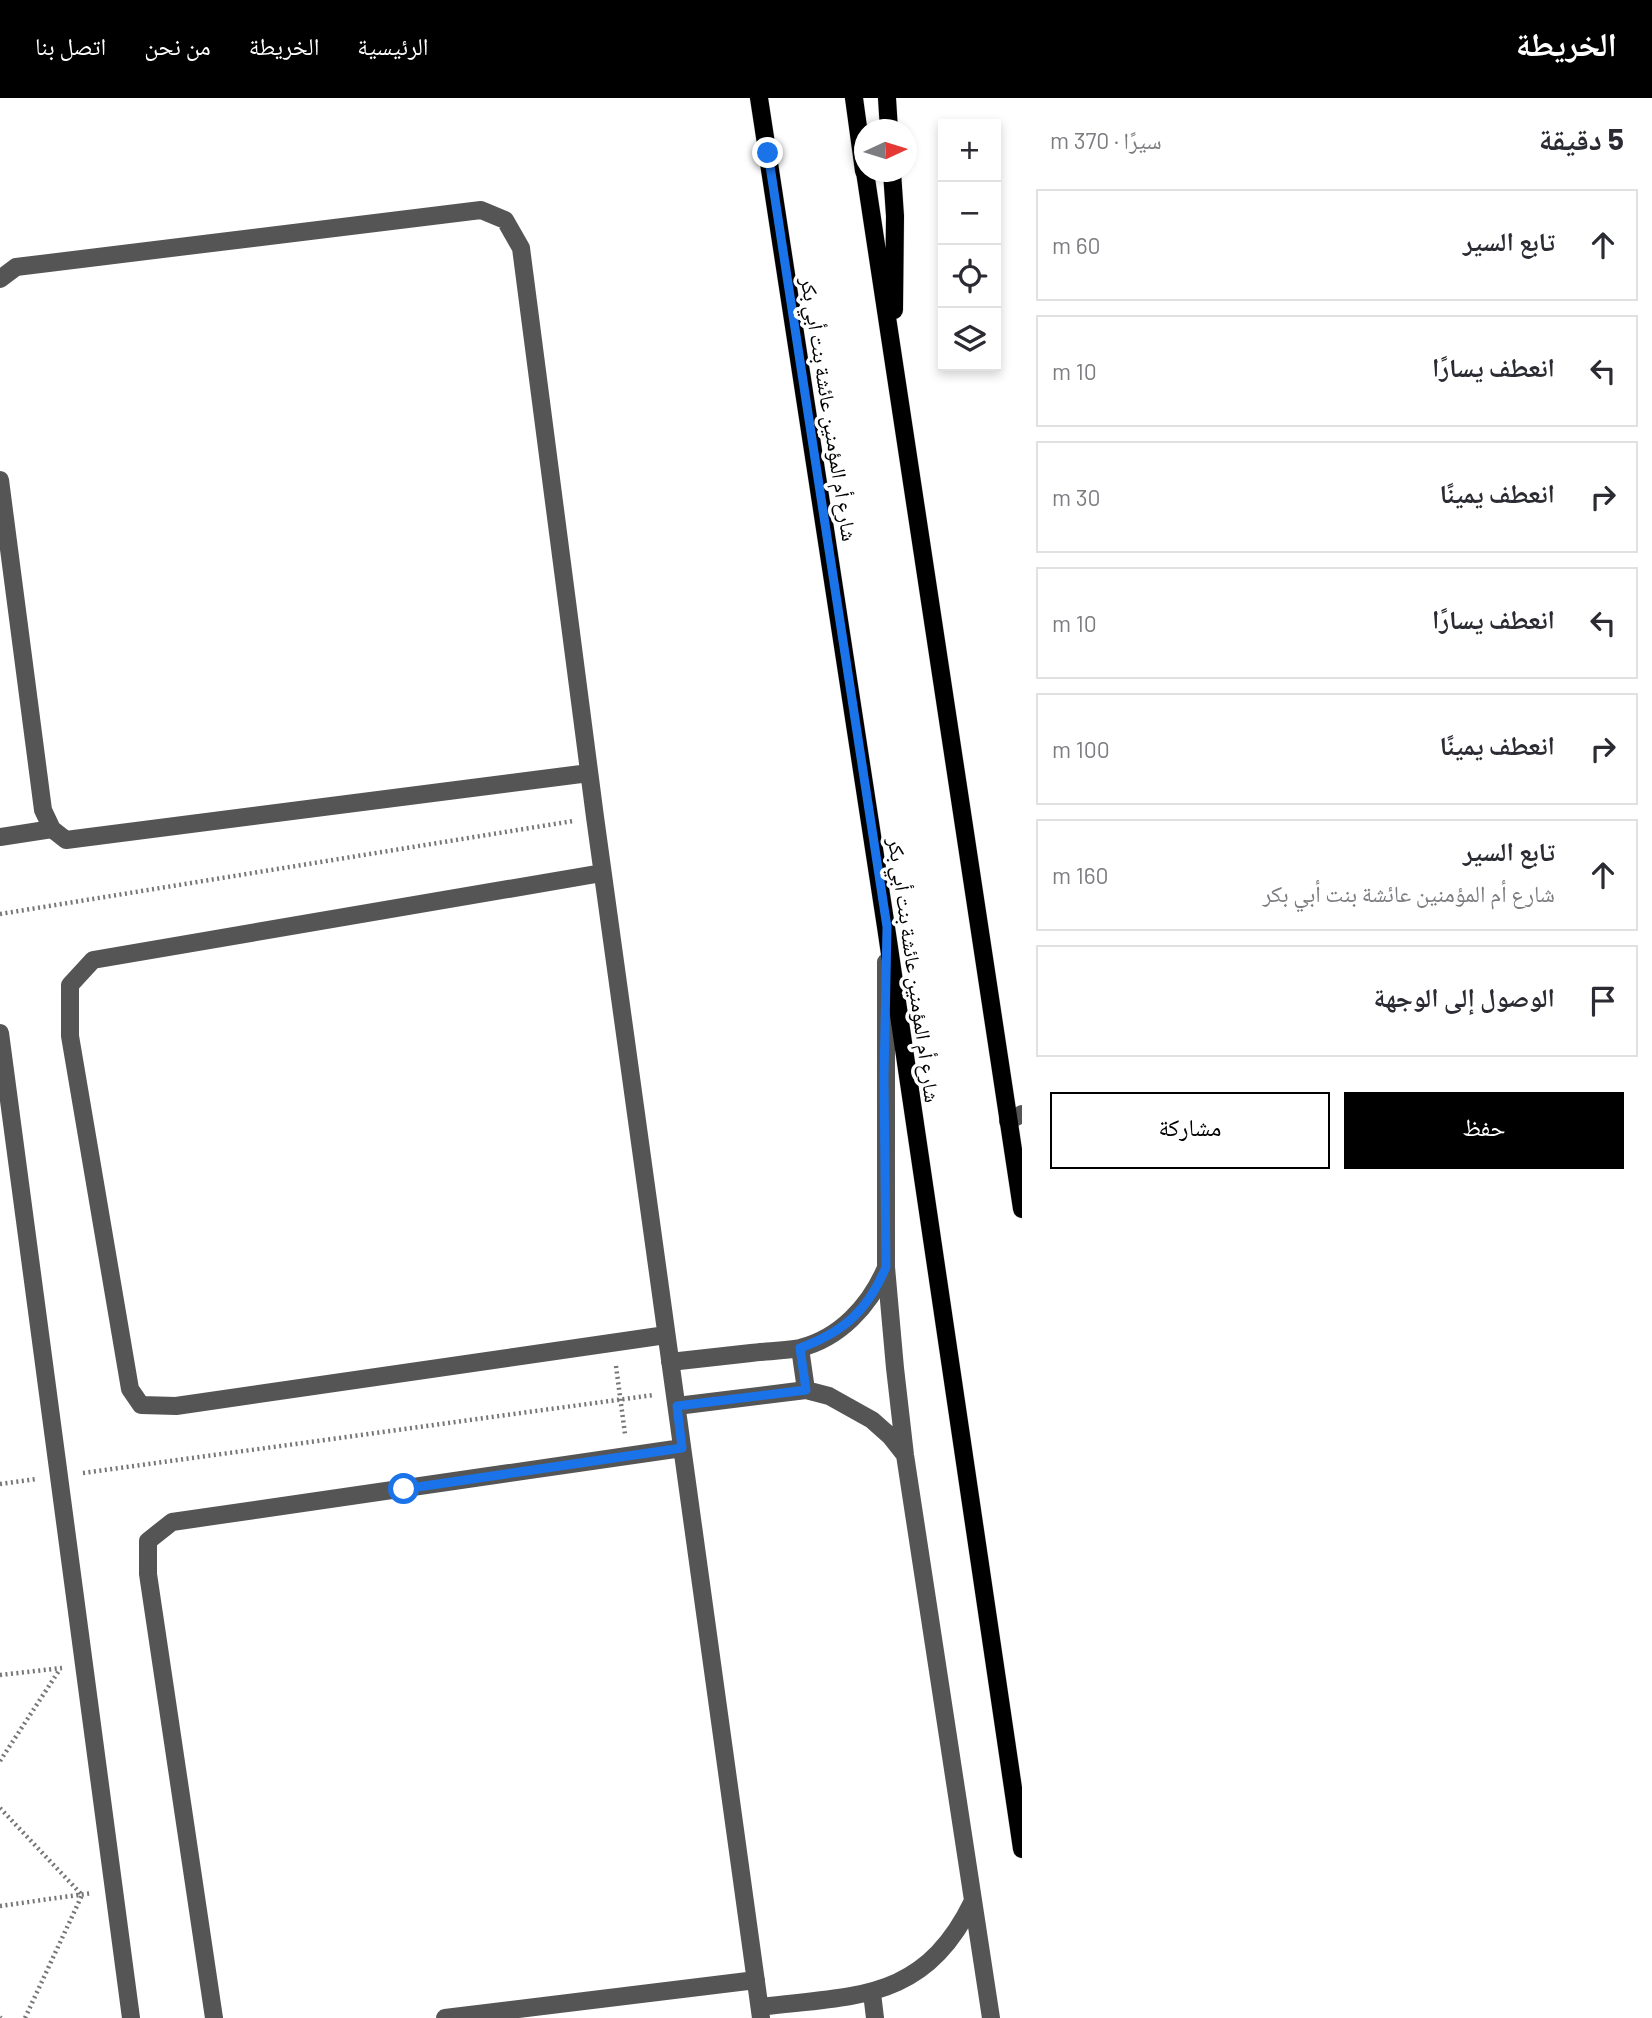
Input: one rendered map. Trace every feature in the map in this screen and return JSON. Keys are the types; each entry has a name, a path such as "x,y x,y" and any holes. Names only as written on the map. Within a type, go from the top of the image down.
{"main road":[{"name":"شارع أم المؤمنين عائشة بنت أبي بكر","path":"760,98 887,927 1022,1849"},
{"path":"854,98 857,119"},
{"path":"887,98 888,119"},
{"path":"866,182 1015,1118 1022,1209"},
{"path":"893,182 895,216 893,366"}],"lane":[{"path":"0,279 16,267 481,210 505,220 521,248 602,873 761,2012 872,1993 894,1985 915,1974 933,1959 962,1923 973,1901"},
{"path":"0,480 43,810 51,829 66,839 589,773"},
{"path":"0,837 51,829"},
{"path":"602,873 93,960 70,985 70,1036 130,1389 141,1405 176,1406 667,1335"},
{"path":"887,927 884,1078 886,1267 895,1368 905,1455 991,2018"},
{"path":"0,1033 131,2018"},
{"path":"670,1362 800,1348 823,1339 853,1318 876,1289 886,1267"},
{"path":"800,1348 806,1390"},
{"path":"676,1399 806,1390 829,1396 872,1420 890,1436 905,1455"},
{"path":"214,2018 148,1574 148,1541 172,1522 682,1448"},
{"path":"445,2018 756,1980"},
{"path":"872,1993 875,2018"}],"path":[{"path":"0,914 595,817"},
{"path":"613,1343 627,1456"},
{"path":"0,1484 620,1399 676,1399"},
{"path":"0,1675 85,1665"},
{"path":"0,1761 60,1668"},
{"path":"0,1808 82,1895"},
{"path":"0,1906 82,1895"},
{"path":"25,2018 82,1895"}],"route":[{"path":"404,1489 682,1448 677,1406 806,1390 800,1348 823,1339 844,1326 862,1309 876,1289 886,1267 884,1078 887,927 768,153"}]}
